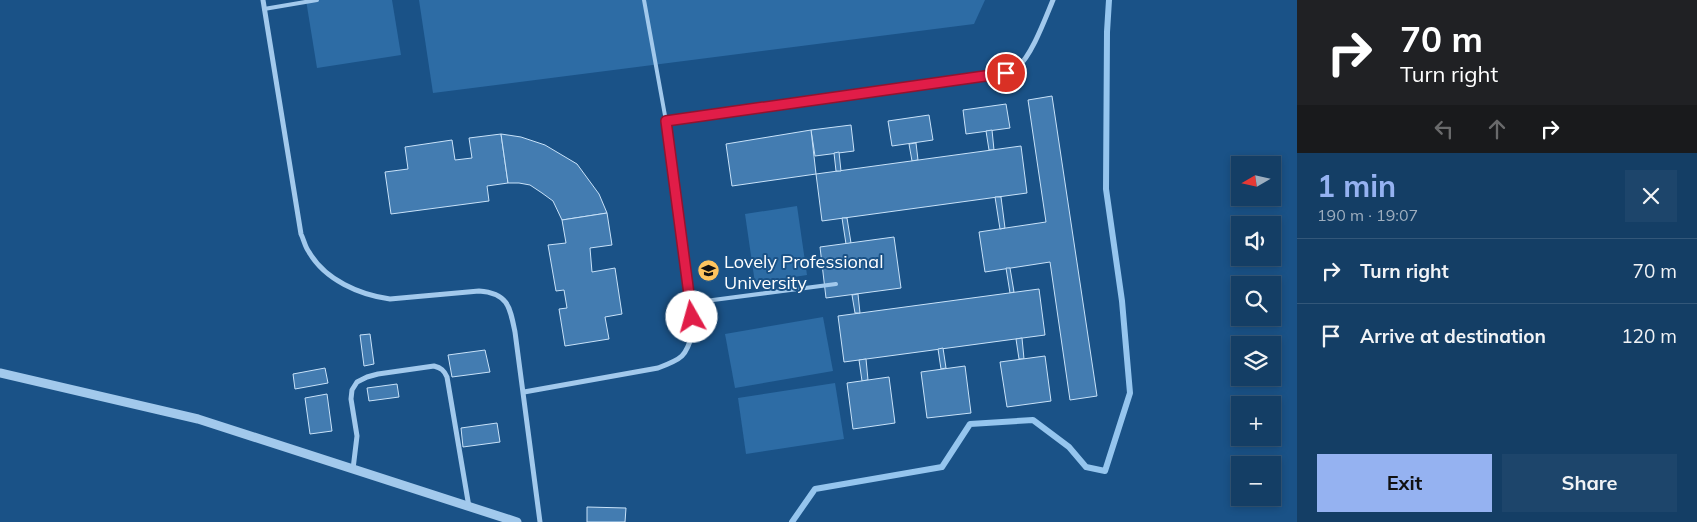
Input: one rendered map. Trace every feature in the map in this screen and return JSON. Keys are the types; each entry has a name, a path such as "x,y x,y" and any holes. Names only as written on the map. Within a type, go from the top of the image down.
{"street":[{"path":"263,0 301,234 309,252 322,268 341,283 376,297 390,299 479,291 491,292 502,298 510,309 524,392 540,522"},
{"path":"524,392 658,368 676,361 688,349 693,332 666,121 1006,73 1016,68 1027,54 1039,34 1053,0"},
{"path":"353,469 357,436 351,399 352,390 357,382 367,376 378,374 434,366 440,367 447,376 469,507"},
{"path":"0,372 198,419 517,522"}],"lane":[{"path":"264,9 317,0"},
{"path":"644,0 666,121"},
{"path":"690,303 836,284"}],"shaded area":[{"path":"306,0 392,0 401,55 317,68"},
{"path":"419,0 985,0 974,24 433,93"},
{"path":"797,206 807,275 755,283 745,214"},
{"path":"823,317 833,371 735,388 725,334"},
{"path":"835,383 844,439 746,454 738,398"}],"building":[{"path":"1052,96 1097,396 1070,400 1050,262 985,272 979,232 1046,222 1028,100"},
{"path":"1006,104 1010,128 966,134 963,110"},
{"path":"929,115 933,140 892,146 888,121"},
{"path":"851,125 854,151 815,156 811,130"},
{"path":"811,130 816,174 732,186 726,144"},
{"path":"992,130 994,150 989,150 986,131"},
{"path":"501,134 508,183 487,186 489,201 391,214 385,172 408,169 405,147 452,140 455,160 472,158 469,138"},
{"path":"501,134 521,137 545,145 577,164 599,194 607,213 562,220 553,201 542,193 530,185 508,183"},
{"path":"916,143 918,160 912,161 909,144"},
{"path":"1021,146 1027,193 822,221 816,174"},
{"path":"839,152 841,171 836,171 834,153"},
{"path":"995,197 1001,197 1005,228 1000,229"},
{"path":"607,213 612,245 590,248 592,272 615,268 622,314 605,317 609,339 565,346 559,309 567,308 564,290 556,291 548,245 566,243 562,220"},
{"path":"842,218 847,218 851,243 846,244"},
{"path":"894,237 901,288 826,298 820,247"},
{"path":"1006,268 1010,268 1014,292 1010,293"},
{"path":"1039,289 1045,335 844,362 838,316"},
{"path":"858,294 860,313 855,313 852,295"},
{"path":"370,334 374,364 364,366 360,335"},
{"path":"1022,338 1024,359 1019,359 1016,339"},
{"path":"943,348 946,368 941,369 938,349"},
{"path":"485,350 490,372 452,377 448,355"},
{"path":"1045,356 1051,401 1007,407 1000,362"},
{"path":"866,359 868,380 862,381 859,360"},
{"path":"965,366 971,413 927,418 921,372"},
{"path":"325,368 328,383 295,389 293,374"},
{"path":"889,377 895,423 853,429 847,383"},
{"path":"397,384 399,397 369,401 367,388"},
{"path":"327,394 332,431 310,434 305,398"},
{"path":"497,423 500,442 463,447 461,428"},
{"path":"587,507 626,508 625,522 587,522"}],"waterway":[{"path":"792,522 815,489 942,467 970,424 1033,420 1069,447 1086,467 1105,471 1130,393 1122,301 1106,189 1109,0"}],"place":[{"name":"Lovely Professional University","path":"708,271"}],"route":[{"path":"692,317 666,121 1006,73"}]}
